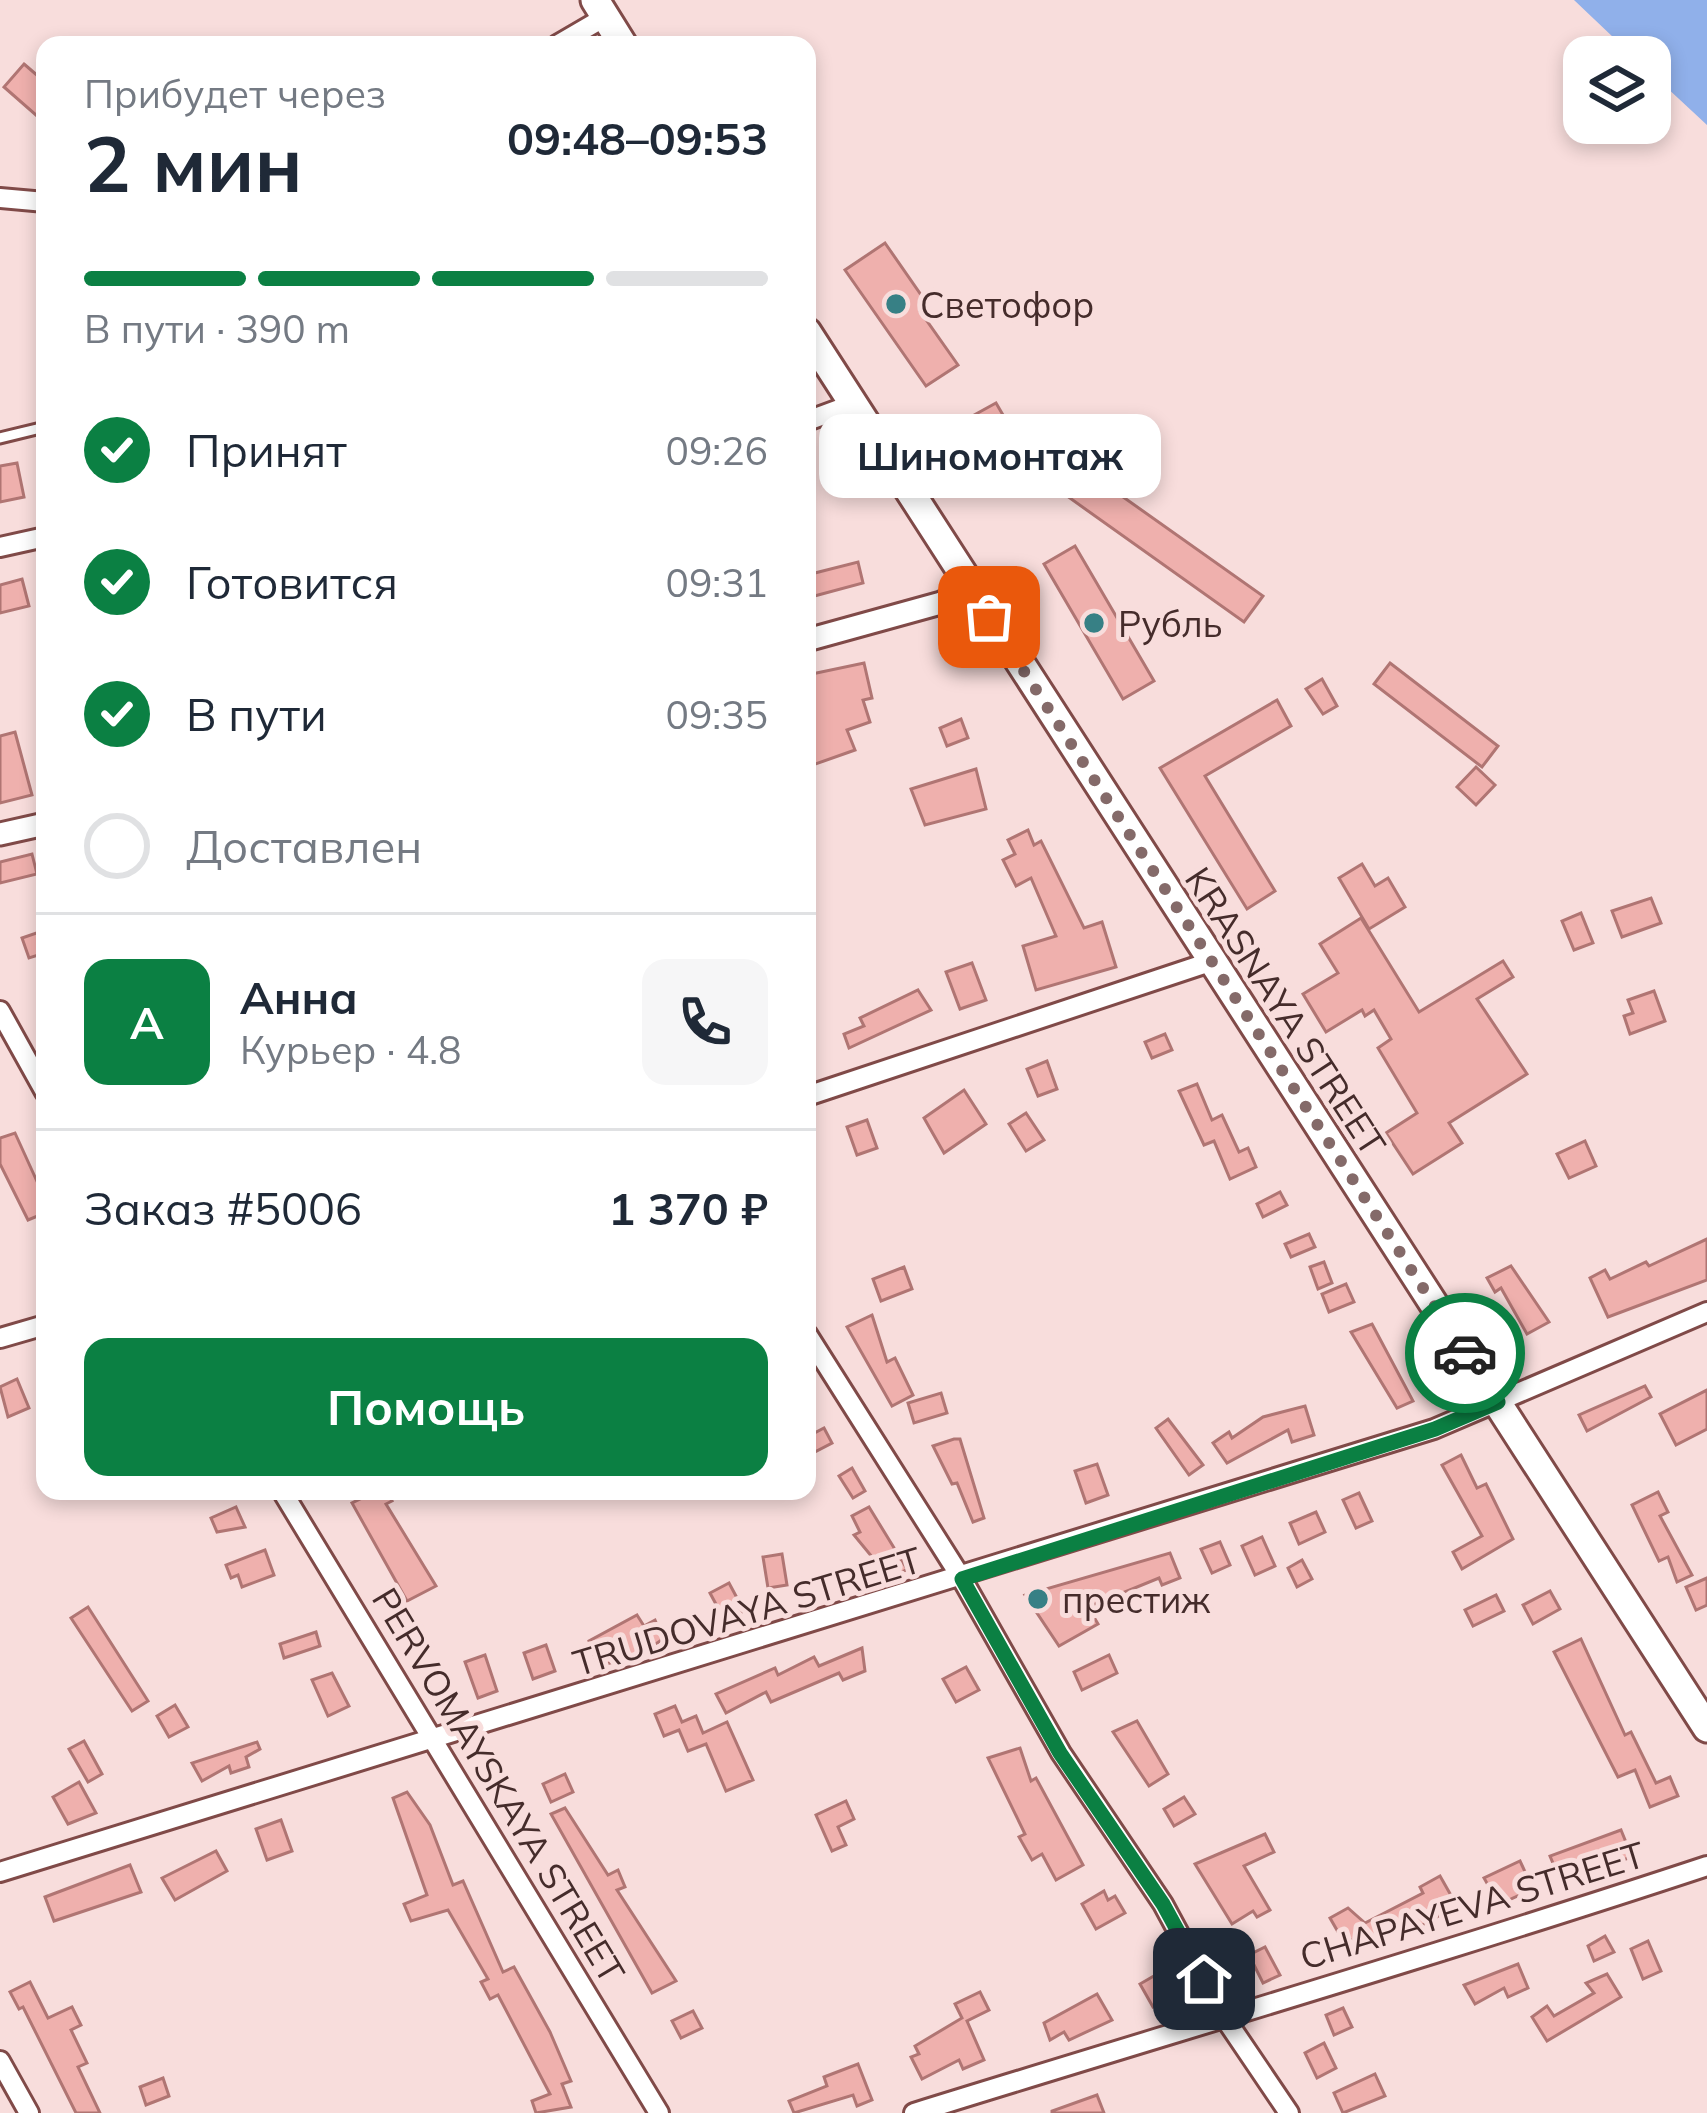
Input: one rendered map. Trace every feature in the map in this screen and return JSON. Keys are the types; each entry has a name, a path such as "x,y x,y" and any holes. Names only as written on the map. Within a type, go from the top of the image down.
{"main road":[{"path":"600,8 617,36"},
{"name":"KRASNAYA STREET","path":"816,346 1707,1728"}],"street":[{"path":"567,36 600,8"},
{"path":"0,198 36,201"},
{"path":"816,418 853,404"},
{"path":"0,547 36,539"},
{"path":"816,638 941,603 971,589"},
{"path":"0,834 36,826"},
{"path":"816,1093 1210,962"},
{"path":"0,1011 36,1076"},
{"name":"TRUDOVAYA STREET","path":"0,1872 436,1742 1435,1429 1707,1312"},
{"path":"0,1338 36,1328"},
{"path":"816,1348 962,1579 1060,1753 1163,1904 1224,2017 1289,2113"},
{"name":"PERVOMAYSKAYA STREET","path":"288,1500 436,1742 557,1954 659,2113"},
{"name":"CHAPAYEVA STREET","path":"914,2113 1437,1955 1707,1866"},
{"path":"0,2061 29,2113"}],"lane":[{"path":"0,439 36,430"}],"water":[{"path":"1574,0 1707,0 1707,125 1671,92 1671,36 1612,36"}],"building":[{"path":"24,64 36,74 36,115 4,87"},
{"path":"885,243 928,305 920,311 958,365 926,386 845,270"},
{"path":"996,403 1010,427 979,444 965,420"},
{"path":"17,463 24,497 0,502 0,466"},
{"path":"1085,470 1263,596 1244,622 1067,496"},
{"path":"1075,546 1154,681 1123,699 1044,564"},
{"path":"858,562 863,583 816,596 816,573"},
{"path":"22,579 29,606 0,613 0,585"},
{"path":"864,663 872,698 863,700 870,722 847,730 855,750 816,764 816,673"},
{"path":"1390,663 1498,746 1482,767 1374,684"},
{"path":"1322,679 1337,706 1323,714 1306,689"},
{"path":"1277,700 1291,726 1205,776 1275,891 1247,909 1160,768"},
{"path":"961,719 968,738 947,746 940,728"},
{"path":"15,732 32,795 0,803 0,736"},
{"path":"1476,767 1495,785 1476,805 1457,787"},
{"path":"976,769 986,809 925,825 911,789"},
{"path":"1028,830 1034,845 1041,841 1084,928 1102,922 1116,967 1036,990 1023,946 1056,936 1031,878 1016,886 1003,860 1015,854 1008,840"},
{"path":"32,854 36,874 0,883 0,862"},
{"path":"1362,864 1375,886 1388,878 1405,907 1369,929 1339,878"},
{"path":"1651,898 1661,923 1622,937 1612,911"},
{"path":"1581,913 1593,943 1574,950 1562,921"},
{"path":"1361,918 1419,1012 1503,961 1513,977 1477,999 1527,1074 1449,1123 1462,1143 1413,1174 1386,1133 1417,1113 1378,1048 1391,1039 1374,1010 1365,1016 1362,1010 1326,1032 1303,994 1338,973 1320,944"},
{"path":"36,933 36,956 29,958 22,938"},
{"path":"972,963 986,1000 960,1009 946,972"},
{"path":"918,990 931,1010 849,1048 844,1034 864,1026 860,1018"},
{"path":"1654,991 1665,1021 1630,1034 1624,1016 1633,1013 1628,1000"},
{"path":"1165,1034 1172,1050 1152,1058 1145,1042"},
{"path":"1047,1061 1057,1089 1038,1096 1027,1069"},
{"path":"1197,1084 1212,1120 1222,1115 1239,1152 1248,1148 1256,1167 1230,1179 1214,1141 1204,1145 1179,1091"},
{"path":"964,1090 986,1124 944,1153 924,1118"},
{"path":"1026,1113 1044,1140 1026,1151 1009,1124"},
{"path":"867,1120 877,1148 857,1155 847,1127"},
{"path":"15,1133 36,1179 36,1217 28,1220 0,1164 0,1138"},
{"path":"1585,1141 1596,1166 1569,1178 1557,1154"},
{"path":"1280,1192 1287,1205 1263,1217 1257,1204"},
{"path":"1309,1234 1315,1247 1291,1257 1285,1244"},
{"path":"1707,1239 1707,1280 1608,1317 1590,1278 1605,1270 1610,1279 1646,1262 1649,1266"},
{"path":"1324,1262 1332,1283 1318,1289 1310,1267"},
{"path":"1511,1266 1549,1322 1527,1334 1501,1288 1495,1292 1487,1278"},
{"path":"904,1267 912,1289 881,1301 873,1279"},
{"path":"1346,1284 1354,1302 1329,1312 1322,1294"},
{"path":"872,1315 887,1362 895,1358 913,1395 892,1406 847,1327"},
{"path":"1372,1324 1413,1401 1397,1408 1351,1332"},
{"path":"17,1379 29,1408 8,1417 0,1387"},
{"path":"1645,1386 1651,1397 1587,1431 1579,1415"},
{"path":"1707,1390 1707,1429 1676,1445 1660,1414"},
{"path":"941,1393 947,1413 914,1423 908,1403"},
{"path":"1305,1406 1314,1435 1292,1442 1288,1430 1227,1463 1213,1443 1229,1432 1232,1438 1263,1417"},
{"path":"1168,1419 1203,1465 1189,1475 1156,1428"},
{"path":"824,1428 832,1443 816,1451 816,1432"},
{"path":"960,1439 984,1518 973,1522 957,1483 952,1484 933,1446"},
{"path":"1461,1455 1477,1488 1486,1484 1513,1539 1462,1569 1453,1552 1482,1536 1442,1465"},
{"path":"1097,1464 1108,1495 1086,1503 1075,1471"},
{"path":"852,1468 865,1491 853,1498 839,1476"},
{"path":"1658,1492 1668,1512 1660,1516 1692,1575 1677,1582 1668,1557 1659,1561 1632,1505"},
{"path":"1359,1493 1372,1521 1356,1528 1343,1500"},
{"path":"391,1500 386,1504 436,1586 407,1601 352,1503"},
{"path":"236,1507 245,1527 217,1532 211,1518"},
{"path":"869,1507 907,1569 891,1580 854,1535 860,1532 852,1516"},
{"path":"1316,1512 1325,1532 1299,1544 1290,1523"},
{"path":"1262,1537 1275,1566 1255,1575 1242,1546"},
{"path":"1220,1542 1230,1565 1212,1573 1201,1549"},
{"path":"265,1550 274,1575 242,1587 238,1575 231,1578 226,1565"},
{"path":"1170,1553 1180,1578 1162,1585 1159,1578 1088,1607 1098,1624 1059,1646 1025,1595"},
{"path":"782,1554 787,1585 768,1588 763,1557"},
{"path":"1302,1560 1312,1579 1297,1587 1288,1568"},
{"path":"1707,1578 1707,1605 1696,1610 1686,1587"},
{"path":"729,1583 744,1611 725,1621 710,1593"},
{"path":"1550,1591 1560,1609 1533,1624 1523,1605"},
{"path":"1496,1595 1504,1611 1473,1626 1465,1610"},
{"path":"88,1607 148,1701 132,1711 71,1618"},
{"path":"637,1615 644,1626 655,1620 663,1639 638,1656 598,1666 589,1641"},
{"path":"316,1632 320,1646 284,1658 280,1644"},
{"path":"1581,1639 1625,1735 1631,1732 1656,1783 1670,1777 1678,1796 1650,1807 1635,1770 1618,1777 1554,1652"},
{"path":"546,1645 555,1671 533,1679 524,1653"},
{"path":"862,1648 865,1671 843,1680 839,1673 771,1702 766,1692 726,1713 716,1694 775,1668 778,1675 814,1657 819,1666"},
{"path":"485,1655 497,1691 478,1698 465,1662"},
{"path":"1109,1655 1117,1673 1082,1690 1074,1672"},
{"path":"966,1667 979,1690 956,1702 943,1679"},
{"path":"332,1673 349,1706 328,1716 312,1680"},
{"path":"175,1705 188,1727 169,1737 157,1716"},
{"path":"675,1706 682,1722 696,1716 703,1733 727,1722 753,1780 726,1791 706,1744 688,1751 679,1730 664,1736 655,1714"},
{"path":"1137,1721 1168,1774 1149,1786 1113,1732"},
{"path":"84,1741 102,1774 88,1782 69,1749"},
{"path":"257,1742 260,1749 246,1757 249,1767 231,1773 229,1766 202,1781 192,1763"},
{"path":"1020,1748 1031,1781 1036,1778 1083,1865 1056,1880 1042,1854 1032,1860 1019,1837 1025,1834 988,1758"},
{"path":"565,1774 573,1792 551,1802 543,1784"},
{"path":"79,1782 96,1813 68,1824 53,1797"},
{"path":"407,1792 430,1825 453,1885 463,1881 503,1972 514,1967 550,2032 571,2081 562,2084 571,2107 536,2113 532,2101 550,2094 498,1995 490,1999 481,1982 488,1979 448,1910 411,1921 404,1904 427,1895 393,1798"},
{"path":"1184,1797 1195,1814 1174,1826 1164,1809"},
{"path":"846,1801 854,1819 838,1827 846,1845 832,1851 816,1815"},
{"path":"565,1808 608,1875 618,1870 625,1887 617,1890 676,1981 652,1993 551,1814"},
{"path":"281,1820 292,1851 267,1860 256,1829"},
{"path":"1621,1830 1632,1857 1560,1880 1550,1856"},
{"path":"1265,1834 1274,1852 1244,1866 1270,1910 1257,1917 1253,1911 1232,1924 1195,1864"},
{"path":"216,1851 227,1871 175,1900 162,1878"},
{"path":"1520,1861 1533,1889 1489,1909 1482,1897 1492,1892 1484,1878"},
{"path":"130,1865 141,1892 54,1921 45,1897"},
{"path":"1440,1876 1457,1906 1402,1936 1397,1926 1356,1949 1351,1940 1345,1944 1330,1918 1348,1908 1365,1923 1423,1893 1420,1887"},
{"path":"1104,1891 1108,1900 1115,1896 1125,1913 1096,1929 1082,1904"},
{"path":"1605,1936 1614,1952 1594,1961 1588,1946"},
{"path":"1648,1941 1661,1971 1643,1979 1631,1949"},
{"path":"1265,1947 1280,1975 1263,1983 1249,1955"},
{"path":"1518,1964 1528,1988 1508,1997 1504,1988 1475,2004 1464,1985"},
{"path":"1159,1973 1172,1997 1153,2007 1140,1984"},
{"path":"1607,1974 1621,1997 1547,2041 1532,2017 1547,2006 1554,2016 1594,1993 1586,1983"},
{"path":"30,1982 48,2018 72,2007 81,2025 71,2030 87,2063 78,2067 100,2113 76,2113 23,2007 19,2009 10,1992"},
{"path":"980,1992 989,2010 967,2021 984,2060 963,2069 959,2060 922,2079 911,2057 919,2054 915,2046 962,2018 955,2004"},
{"path":"1097,1994 1112,2020 1069,2040 1064,2032 1050,2040 1044,2023"},
{"path":"1343,2008 1352,2027 1334,2035 1326,2015"},
{"path":"693,2011 702,2028 681,2038 672,2021"},
{"path":"1324,2043 1336,2068 1317,2078 1305,2053"},
{"path":"858,2064 872,2100 857,2106 853,2095 794,2113 789,2101 827,2086 824,2077"},
{"path":"1375,2074 1385,2096 1343,2113 1334,2093"},
{"path":"163,2078 169,2096 146,2105 140,2087"},
{"path":"1097,2095 1104,2113 1052,2113 1052,2111"}],"way so far":[{"path":"989,617 1465,1353"}],"place":[{"name":"Светофор","path":"896,304"},
{"name":"Шиномонтаж","path":"989,617"},
{"name":"Рубль","path":"1094,623"},
{"name":"престиж","path":"1038,1599"}],"route":[{"path":"1204,1979 1163,1904 1060,1753 962,1579 1435,1429 1498,1402 1465,1353"}]}
